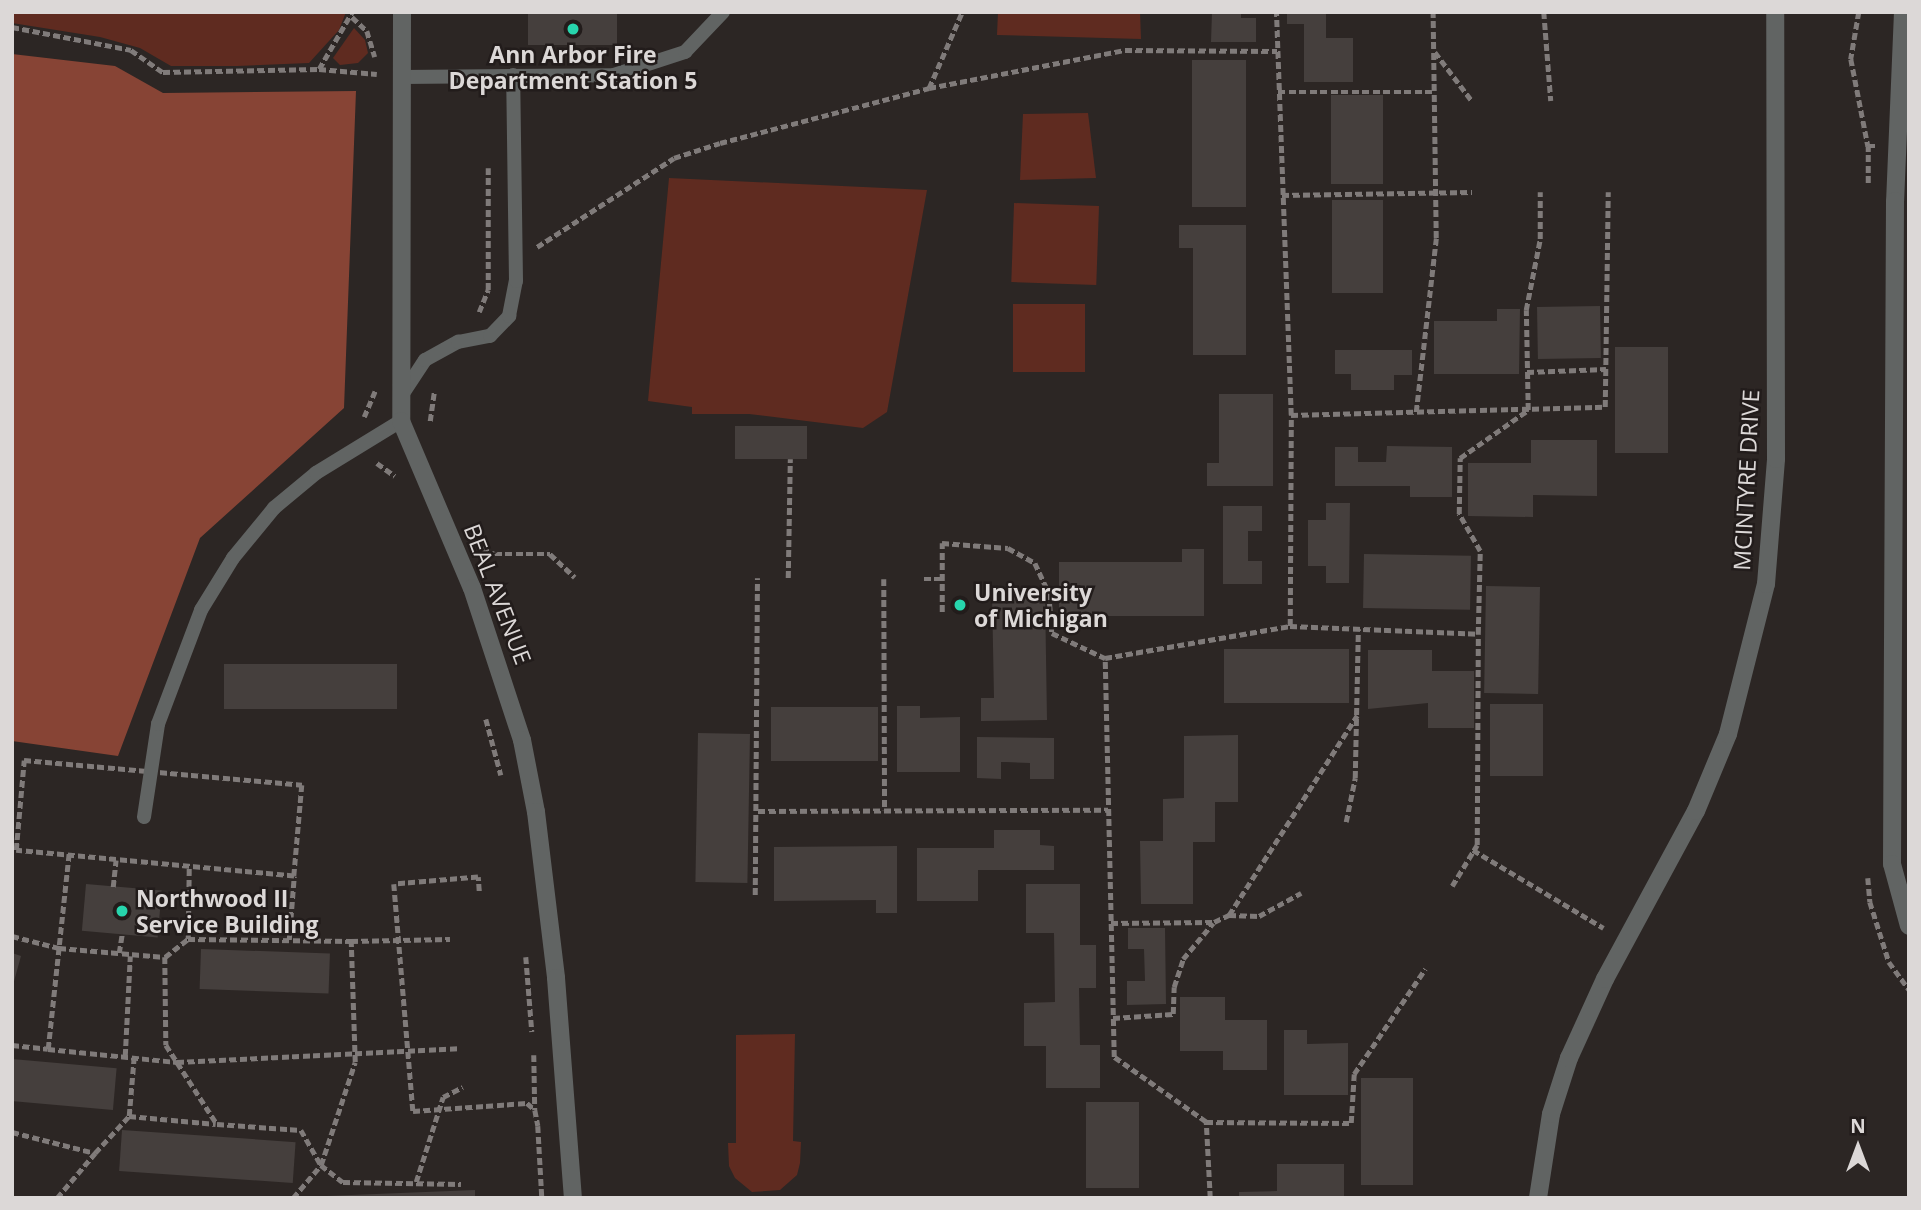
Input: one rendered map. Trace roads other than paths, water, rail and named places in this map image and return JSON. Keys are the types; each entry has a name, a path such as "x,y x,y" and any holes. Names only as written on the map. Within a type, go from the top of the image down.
{"street":[{"name":"BEAL AVENUE","path":"402,12 401,421 472,588 522,740 537,812 555,965 573,1198"},
{"name":"MCINTYRE DRIVE","path":"1538,1198 1551,1114 1569,1058 1605,979 1696,811 1728,734 1766,584 1776,459 1775,12"},
{"path":"1903,12 1895,201 1897,687 1892,864 1909,926"}],"lane":[{"path":"402,77 614,75 685,52 723,12"},
{"path":"402,395 425,360 458,342 490,336 509,316 516,281 513,75"},
{"path":"144,817 158,724 201,610 233,558 274,508 316,473 401,421"}],"place":[{"name":"Ann Arbor Fire Department Station 5","path":"573,29"},
{"name":"University of Michigan","path":"960,605"},
{"name":"Northwood II Service Building","path":"122,911"}]}
